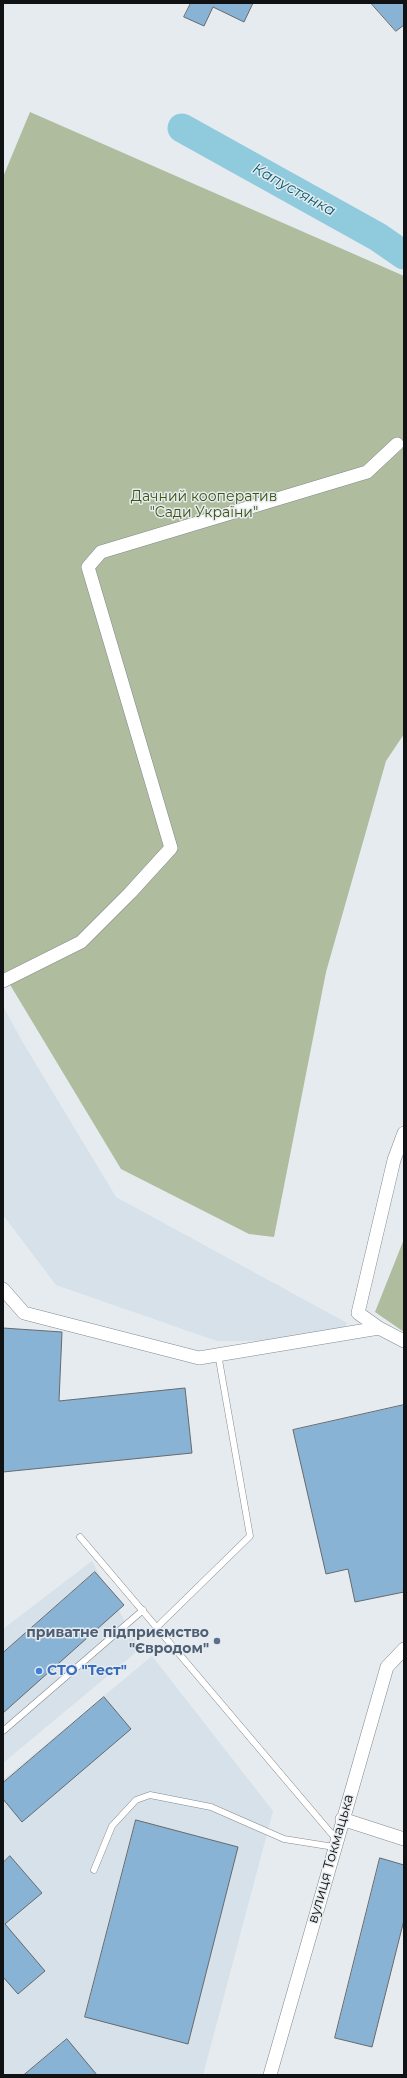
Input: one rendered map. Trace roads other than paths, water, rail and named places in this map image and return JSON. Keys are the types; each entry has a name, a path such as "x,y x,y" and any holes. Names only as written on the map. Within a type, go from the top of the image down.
{"street":[{"path":"3,981 81,942 130,893 171,848 88,567 101,552 367,472 397,444"},
{"path":"404,1133 394,1160 358,1314 379,1328 404,1341"},
{"path":"3,1289 24,1313 199,1358 379,1328"},
{"name":"вулиця Токмацька","path":"270,2075 335,1843 387,1667 404,1649"},
{"path":"342,1819 404,1839"}],"lane":[{"path":"157,1627 250,1536 218,1354"},
{"path":"80,1537 143,1610 335,1843"},
{"path":"3,1731 143,1610"},
{"path":"94,1870 112,1826 136,1800 150,1795 211,1807 284,1839 335,1843"}],"waterway":[{"name":"Капустянка","path":"182,128 378,237 404,255"}],"place":[{"name":"приватне підприємство \"Євродом\"","path":"217,1641"},
{"name":"СТО \"Тест\"","path":"39,1671"}],"park label":[{"name":"Дачний кооператив \"Сади України\"","path":"204,506"}]}
